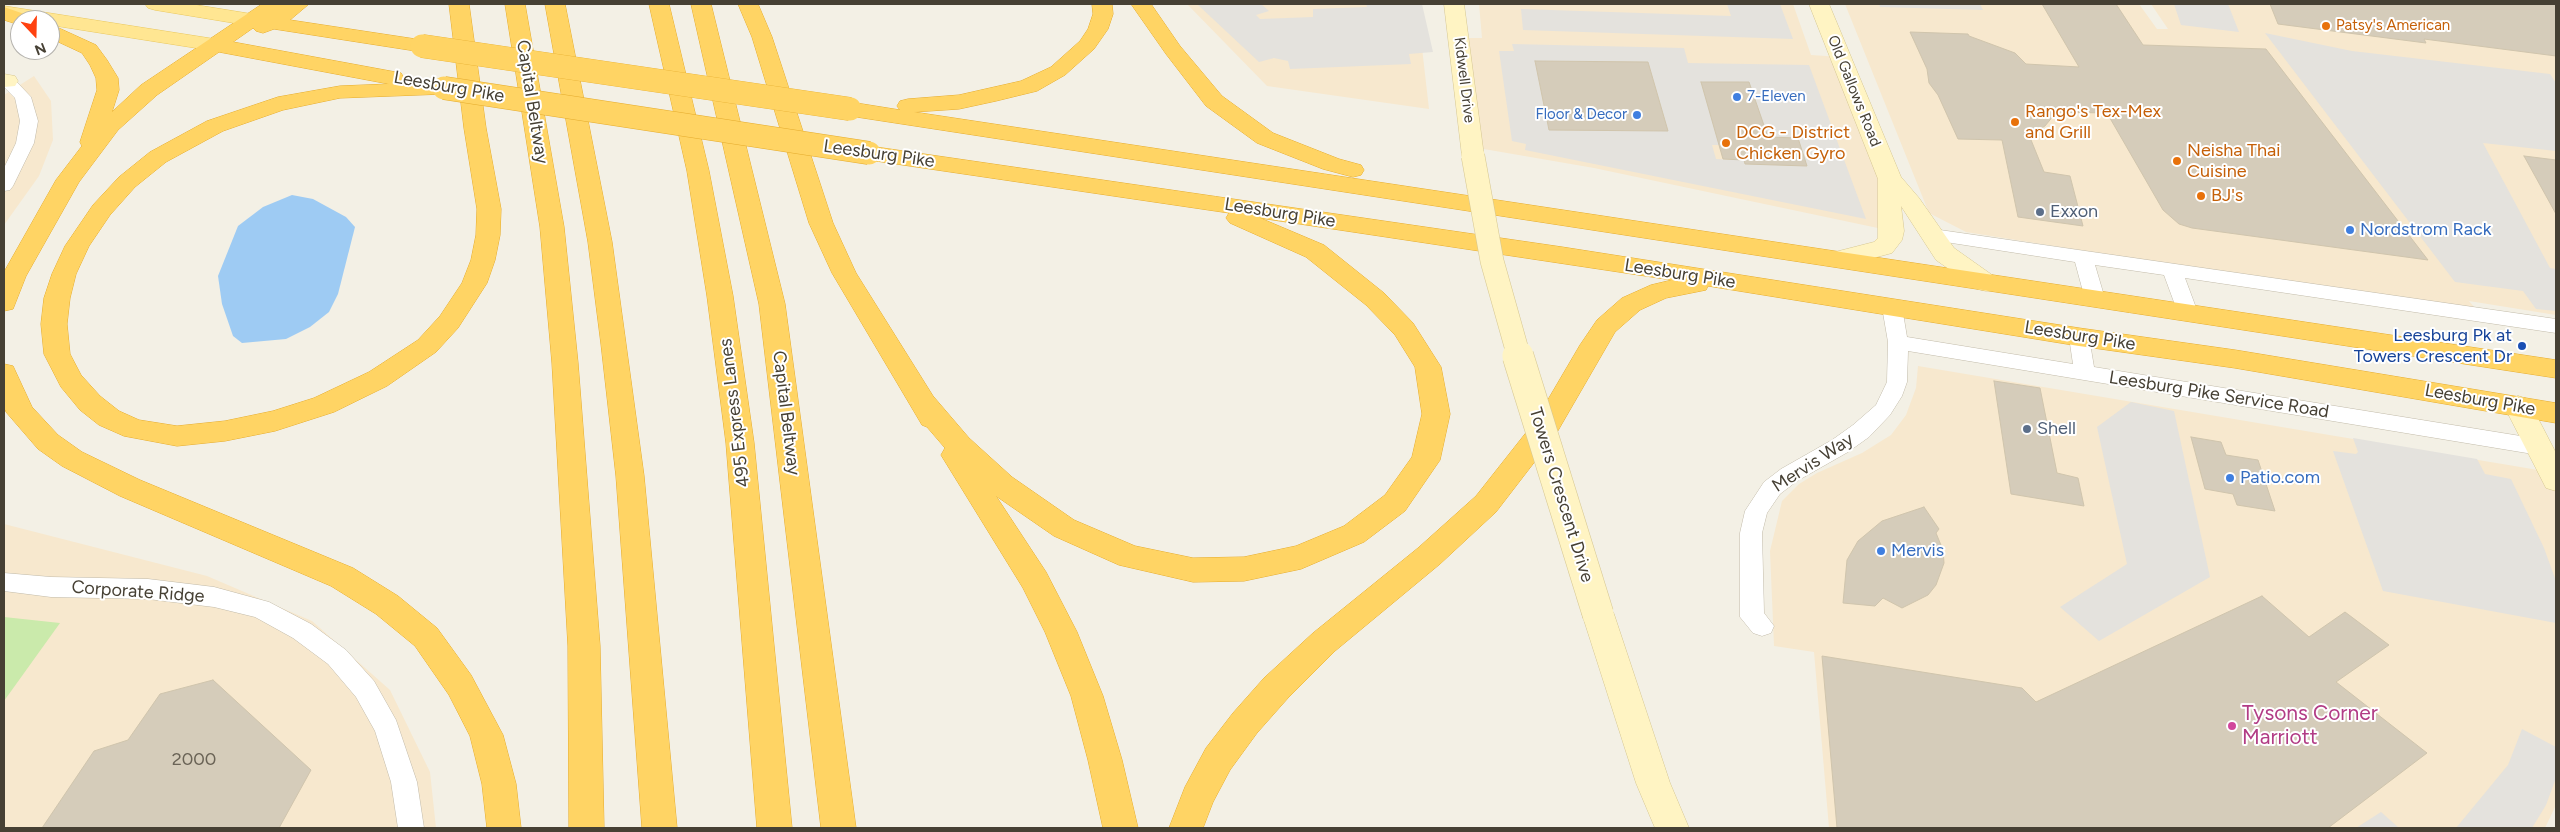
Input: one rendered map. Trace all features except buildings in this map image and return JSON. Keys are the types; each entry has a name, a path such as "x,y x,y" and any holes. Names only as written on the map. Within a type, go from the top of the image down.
{"highway":[{"path":"215,45 273,13 299,4"},
{"path":"444,88 340,92 278,104 215,126 158,158 127,182 100,210 77,246 64,274 57,298 54,324 57,354 70,380 90,403 109,418 134,429 177,436 225,431 275,421 324,405 378,379 427,346 449,322 474,282 483,260 488,235 489,209 475,128 459,4"},
{"name":"Capital Beltway","path":"515,4 552,227 565,363 584,646 587,828"},
{"path":"555,4 597,225 614,344 630,476 660,828"},
{"name":"495 Express Lanes","path":"659,4 698,171 720,296 740,443 775,828"},
{"name":"Capital Beltway","path":"701,4 772,304 839,828"},
{"path":"748,4 762,36 821,223 844,273 1035,582 1061,632 1087,696 1105,760 1120,828"},
{"path":"762,4 762,36"},
{"path":"850,109 959,102 1029,86 1058,71 1087,45 1098,29 1103,14 1102,4"},
{"path":"1141,4 1173,50 1214,101 1265,138 1331,164 1560,215"},
{"name":"Leesburg Pike","path":"252,20 273,13 422,46 1560,215 1986,283 2556,369"},
{"path":"4,303 14,276 47,216 88,152 110,125 149,90 252,20"},
{"path":"60,35 89,49 107,78 108,90 88,152"},
{"name":"Leesburg Pike","path":"215,45 444,88 1100,186 2079,337 2235,359 2556,413"},
{"path":"923,403 959,445 1002,485 1064,528 1130,558 1193,570 1244,569 1301,557 1354,534 1395,503 1426,460 1436,414 1428,367 1404,329 1375,298 1344,272 1316,251 1282,235 1234,217 1100,186"},
{"path":"1186,828 1197,798 1218,759 1245,722 1276,688 1324,642 1429,556 1486,504 1546,428 1606,326 1631,304 1653,294 1715,280"},
{"path":"4,373 20,412 48,442 72,459 130,488 342,577 387,605 426,637 460,685 486,735 499,784 504,828"}],"main road":[{"name":"Leesburg Pike","path":"155,4 252,20"},
{"name":"Leesburg Pike","path":"4,13 215,45"}],"street":[{"name":"Kidwell Drive","path":"1454,4 1473,156"},
{"name":"Old Gallows Road","path":"1819,4 1890,179 1911,203 1951,260 1986,283"},
{"path":"4,186 26,143 29,121 23,96 5,81"},
{"name":"Towers Crescent Drive","path":"1473,156 1492,261 1510,329 1598,614 1653,783 1672,828"},
{"name":"Old Gallows Road","path":"1840,259 1882,248 1890,240 1892,231 1889,205 1890,179"},
{"path":"1933,235 2556,326"},
{"path":"2083,258 2095,299"},
{"path":"2172,270 2188,313"},
{"name":"Mervis Way","path":"1762,626 1752,617 1751,533 1756,511 1772,488 1789,475 1847,442 1873,422 1883,410 1892,396 1897,382 1898,342 1892,307"},
{"path":"2079,337 2085,373"},
{"name":"Leesburg Pike Service Road","path":"1898,342 2539,447"},
{"path":"2518,406 2556,480"},
{"name":"Corporate Ridge","path":"4,582 50,588 148,589 214,597 261,610 302,631 337,657 365,689 387,728 404,782 411,828"}],"shaded area":[{"path":"1187,4 1417,4 1429,109 1267,86"},
{"path":"1197,4 1261,4 1269,11 1256,15 1260,19 1313,17 1313,9 1367,7 1366,4 1422,4 1433,52 1409,54 1411,64 1290,69 1288,61 1274,58 1259,62"},
{"path":"1479,4 1793,4 1811,55 1841,57 1890,179 1892,231 1594,168 1478,148 1463,38 1482,38"},
{"path":"1727,4 1780,4 1793,39 1523,30 1521,9 1731,16"},
{"path":"1845,4 2139,4 2157,29 2168,29 2151,4 2556,4 2556,315 2469,301 2480,314 1966,232 1929,213"},
{"path":"1879,4 1980,4 1983,10 1880,7"},
{"path":"2174,4 2228,4 2239,32 2181,25"},
{"path":"2265,33 2352,51 2550,74 2556,83 2556,151 2483,143 2550,268 2556,269 2556,311 2536,309 2523,291 2455,282"},
{"path":"1512,44 1684,48 1688,63 1809,65 1866,219 1525,150 1526,144 1512,141 1499,51 1514,51","holes":["1535,61 1648,62 1668,131 1549,130","1701,82 1749,82 1712,116","1715,130 1737,136 1798,138 1807,166 1745,164 1741,150 1737,160 1716,159 1712,145 1719,145"]},
{"path":"34,76 51,101 53,140 39,176 4,225 4,95"},
{"path":"1918,366 2556,473 2556,805 2545,828 1829,828 1814,652 1774,646 1770,551 1782,501 1799,484 1817,473 1862,453 1891,435 1906,415 1916,388"},
{"path":"2131,402 2174,411 2210,577 2099,641 2060,607 2127,564 2097,427"},
{"path":"2353,438 2477,459 2485,474 2511,479 2544,548 2556,581 2556,623 2383,591 2333,451 2356,454 2358,452"},
{"path":"4,524 207,576 312,621 390,690 430,772 436,828 4,828"},
{"path":"2522,729 2556,747 2556,778 2546,805 2532,828 2456,828 2508,765"},
{"path":"2381,812 2399,828 2356,828"}],"green space":[{"path":"4,617 60,623 4,701"}],"water":[{"path":"292,195 313,199 346,217 355,227 338,294 329,312 310,327 286,339 242,343 233,336 222,304 218,276 238,226 263,207"}],"place":[{"name":"Patsy's American","path":"2326,26"},
{"name":"7-Eleven","path":"1737,97"},
{"name":"Floor & Decor","path":"1637,115"},
{"name":"Rango's Tex-Mex and Grill","path":"2015,122"},
{"name":"DCG - District Chicken Gyro","path":"1726,143"},
{"name":"Neisha Thai Cuisine","path":"2177,161"},
{"name":"BJ's","path":"2201,196"},
{"name":"Exxon","path":"2040,212"},
{"name":"Nordstrom Rack","path":"2350,230"},
{"name":"Leesburg Pk at Towers Crescent Dr","path":"2522,346"},
{"name":"Shell","path":"2027,429"},
{"name":"Patio.com","path":"2230,478"},
{"name":"Mervis","path":"1881,551"},
{"name":"Tysons Corner Marriott","path":"2232,726"}]}
